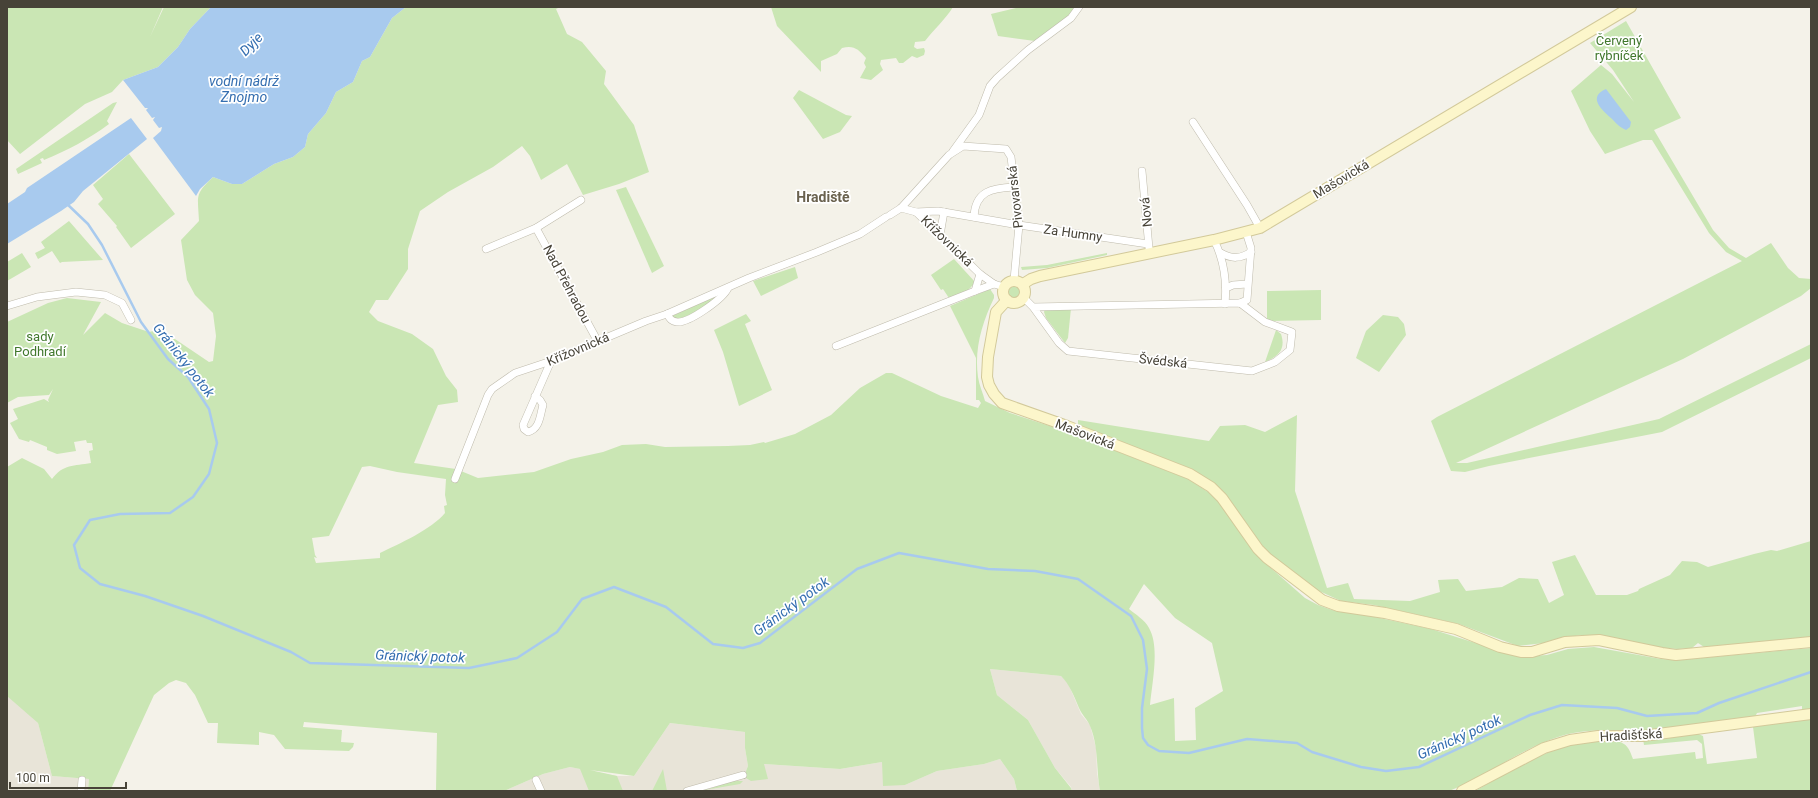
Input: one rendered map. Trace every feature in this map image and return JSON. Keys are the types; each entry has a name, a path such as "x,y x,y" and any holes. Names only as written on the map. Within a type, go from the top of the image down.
{"street":[{"path":"949,155 979,114 990,86 997,78 1028,50 1071,18 1079,7"},
{"name":"Mašovická","path":"999,286 1008,282 1019,282 1149,248 1214,240 1260,228 1422,130 1631,7"},
{"path":"1193,122 1248,205 1260,228"},
{"name":"Pivovarská","path":"901,208 949,155 963,146 1006,149 1011,157 1019,225 1019,282"},
{"name":"Nová","path":"1142,171 1149,248"},
{"path":"974,217 975,206 988,192 996,188 1014,187"},
{"path":"486,249 536,228 581,200"},
{"name":"Křížovnická","path":"455,479 488,395 492,390 515,373 551,361 597,340 667,314 860,234 901,208 916,212 980,274 999,286"},
{"name":"Za Humny","path":"916,212 944,212 1149,248"},
{"path":"940,235 944,212"},
{"name":"Nad Přehradou","path":"536,228 597,340"},
{"path":"1033,307 1240,303 1247,300 1247,284 1251,252 1246,232"},
{"path":"1214,240 1221,252 1226,288 1225,304"},
{"path":"1221,252 1229,257 1241,258 1251,252"},
{"path":"975,291 980,274"},
{"path":"836,346 850,339 975,291 999,286 1007,300 1016,303 1024,298 1026,291 1019,282"},
{"path":"1226,288 1233,285 1247,284"},
{"name":"Křížovnická","path":"667,314 670,320 684,320 716,302 724,295 728,288"},
{"path":"7,306 37,297 76,292 106,295 122,303 131,320"},
{"name":"Švédská","path":"1024,298 1033,307 1059,343 1068,351 1252,371 1275,362 1290,350 1292,332 1265,322 1240,303"},
{"name":"Mašovická","path":"1007,300 996,312 988,357 987,377 994,394 1002,403 1067,426 1190,474 1211,488 1222,498 1267,558 1315,596 1330,604 1385,613 1456,630 1500,647 1515,651 1532,652 1565,642 1599,640 1676,655 1811,642"},
{"path":"535,396 551,361"},
{"name":"Hradišťská","path":"1462,791 1544,748 1570,740 1598,736 1643,736 1811,714"},
{"path":"687,791 744,775"},
{"path":"81,791 82,780"},
{"path":"536,780 541,791"}],"shaded area":[{"path":"990,669 1061,676 1068,683 1081,714 1090,725 1096,748 1097,773 1100,791 1072,791 1071,787 1055,768 1028,720 997,695"},
{"path":"7,687 38,723 52,776 89,779 88,791 7,791"},
{"path":"670,723 745,732 745,748 748,766 746,771 763,764 840,769 882,762 905,785 937,771 984,764 1000,759 1014,779 1017,791 504,791 543,774 570,767 617,776 634,776"}],"green space":[{"path":"7,7 163,7 150,37 164,7 211,7 190,29 178,47 158,67 123,80 112,92 85,104 20,154 7,140"},
{"name":"sady Podhradí","path":"406,7 560,7 556,9 567,34 582,42 606,71 604,84 634,125 649,172 619,184 583,195 567,164 541,180 530,156 522,146 493,167 448,192 420,211 408,249 408,269 388,300 376,300 369,312 378,321 412,334 433,349 446,376 457,390 458,402 438,405 414,463 456,469 478,478 534,472 571,459 603,452 622,445 646,444 665,447 728,446 765,443 795,434 831,415 860,388 886,373 892,373 941,396 978,408 981,403 979,400 976,400 976,358 950,306 990,289 994,295 994,298 980,336 977,356 979,380 985,401 1010,413 1065,431 1188,479 1208,492 1219,502 1254,552 1264,562 1305,598 1318,605 1332,610 1366,615 1431,629 1520,657 1547,655 1568,649 1594,647 1661,659 1680,660 1811,648 1811,709 1802,710 1802,706 1757,713 1755,717 1665,729 1572,733 1546,741 1477,778 1449,791 1100,791 1093,734 1089,724 1080,711 1072,691 1064,679 1061,676 990,669 997,695 1028,720 1055,768 1072,791 1017,791 1014,779 1000,759 984,764 937,771 905,785 883,786 882,762 840,769 764,764 768,779 751,781 746,778 748,766 745,748 745,732 670,723 634,776 590,770 617,776 623,791 589,791 580,769 570,767 543,774 504,791 436,791 437,733 304,722 303,727 342,730 341,742 354,743 353,747 349,751 285,749 274,735 259,732 259,745 217,743 218,723 208,723 195,695 186,683 176,680 169,683 154,695 110,791 88,791 89,779 52,776 38,723 7,696 7,467 22,458 44,469 52,479 56,474 69,466 91,463 89,451 93,450 92,443 87,443 86,440 74,442 76,451 57,454 47,450 47,447 30,440 29,442 19,439 10,423 18,419 13,409 44,399 49,402 48,400 53,389 49,395 18,397 7,403 7,322 48,303 67,298 101,302 83,335 105,313 122,323 149,332 158,330 169,335 209,362 213,361 216,336 213,313 195,295 187,280 181,240 199,221 198,196 200,192 213,177 232,184 242,184 274,164 293,157 305,147 308,134 326,113 336,92 353,82 362,61 370,57 392,18","holes":["370,466 397,472 446,479 445,495 447,505 444,506 445,513 424,530 380,553 380,558 316,563 314,557 317,558 315,555 312,538 329,536 362,467","1144,584 1175,618 1212,643 1223,691 1195,708 1196,740 1175,741 1174,698 1150,705 1155,655 1154,645 1149,628 1145,622 1129,609"]},
{"path":"771,7 953,7 925,41 915,42 914,47 917,49 924,48 924,55 917,58 912,56 903,63 899,63 896,58 881,60 880,64 883,70 871,80 860,78 866,67 864,63 866,58 853,47 842,48 837,54 821,61 821,72 777,26"},
{"path":"1020,7 1076,7 1071,15 1035,41 998,36 991,14"},
{"name":"Červený rybníček","path":"1626,21 1681,118 1654,130 1713,230 1729,248 1746,258 1771,243 1788,268 1799,278 1811,279 1811,288 1801,296 1683,359 1456,463 1467,463 1659,419 1811,344 1811,358 1662,432 1465,472 1451,471 1431,421 1742,261 1726,252 1709,233 1652,140 1643,140 1605,154 1590,131 1571,91 1601,65 1612,74 1634,102 1613,70 1590,43"},
{"path":"799,90 846,115 852,116 840,132 823,139 793,98"},
{"path":"117,102 107,121 109,124 94,135 44,160 43,158 40,159 42,163 18,174 16,169 113,103"},
{"path":"129,154 175,214 131,248 116,227 117,226 98,204 103,199 93,185"},
{"path":"626,187 664,266 652,273 616,190"},
{"path":"69,221 103,260 60,263 52,251 38,259 35,253 45,248 41,242"},
{"path":"22,253 31,267 7,281 7,262"},
{"path":"1107,253 1107,255 1047,268 1022,270 1021,267 1047,265"},
{"path":"954,259 975,282 964,293 949,298 943,289 941,290 931,275"},
{"path":"795,267 798,278 761,296 753,281"},
{"path":"1014,286 1018,288 1020,292 1018,296 1014,298 1010,296 1008,292 1010,288"},
{"path":"1321,290 1321,320 1267,321 1267,291"},
{"path":"722,293 707,306 688,316 675,319 672,316"},
{"path":"1071,308 1068,338 1065,343 1046,318 1044,312 1045,309"},
{"path":"746,314 751,321 745,324 772,390 739,406 723,352 714,330"},
{"path":"1383,315 1398,317 1404,324 1406,335 1379,372 1356,358 1366,331"},
{"path":"1276,330 1281,334 1283,344 1282,348 1278,354 1265,362"},
{"path":"1297,415 1295,491 1327,588 1348,583 1354,599 1410,601 1440,592 1438,580 1458,579 1466,591 1502,587 1519,578 1538,579 1549,603 1564,595 1552,562 1575,555 1596,595 1627,595 1670,575 1682,561 1697,562 1708,567 1771,550 1777,551 1811,541 1811,637 1704,647 1698,643 1692,648 1678,649 1663,648 1596,635 1580,635 1544,643 1518,646 1459,624 1374,605 1341,601 1317,590 1271,555 1226,495 1214,483 1192,469 1078,425 1078,420 1209,441 1220,426 1245,425 1265,432"},
{"path":"1811,719 1811,791 1475,791 1522,765 1554,750 1588,742 1606,741 1622,743 1629,749 1633,759 1695,752 1696,759 1703,758 1702,744 1697,740 1644,745 1643,739 1696,733 1703,736 1707,764 1757,758 1753,727"},
{"path":"663,769 667,791 652,791"},
{"path":"732,781 743,781 740,784 699,791 699,789 709,789"}],"water":[{"name":"vodní nádrž Znojmo","path":"211,7 406,7 392,18 370,57 362,61 353,82 336,92 326,113 308,134 305,147 293,157 274,164 242,184 232,184 213,177 200,189 196,196 153,138 161,131 162,127 159,128 153,120 155,117 152,118 146,110 148,108 145,108 123,80 158,67 178,47 190,29"},
{"path":"1606,89 1631,122 1630,127 1626,130 1621,128 1598,104 1597,100 1600,92"},
{"path":"131,118 147,139 83,191 74,202 7,244 7,204 25,192 27,188"}],"waterway":[{"name":"Gránický potok","path":"66,203 88,224 102,245 141,322 168,359 188,377 209,409 217,443 209,474 193,497 170,513 120,514 90,520 74,545 80,568 100,584 145,596 203,616 291,652 310,663 469,668 517,658 557,632 582,599 614,587 666,607 713,644 743,648 760,643 857,569 899,553 988,569 1035,571 1078,579 1131,616 1143,640 1147,669 1142,708 1143,738 1148,745 1159,751 1189,753 1247,739 1297,743 1312,752 1361,767 1386,771 1419,767 1530,715 1562,705 1617,708 1647,716 1697,713 1719,703 1811,672"}],"district":[{"name":"Hradiště","path":"823,197"}],"water label":[{"name":"Dyje","path":"251,44"}]}
